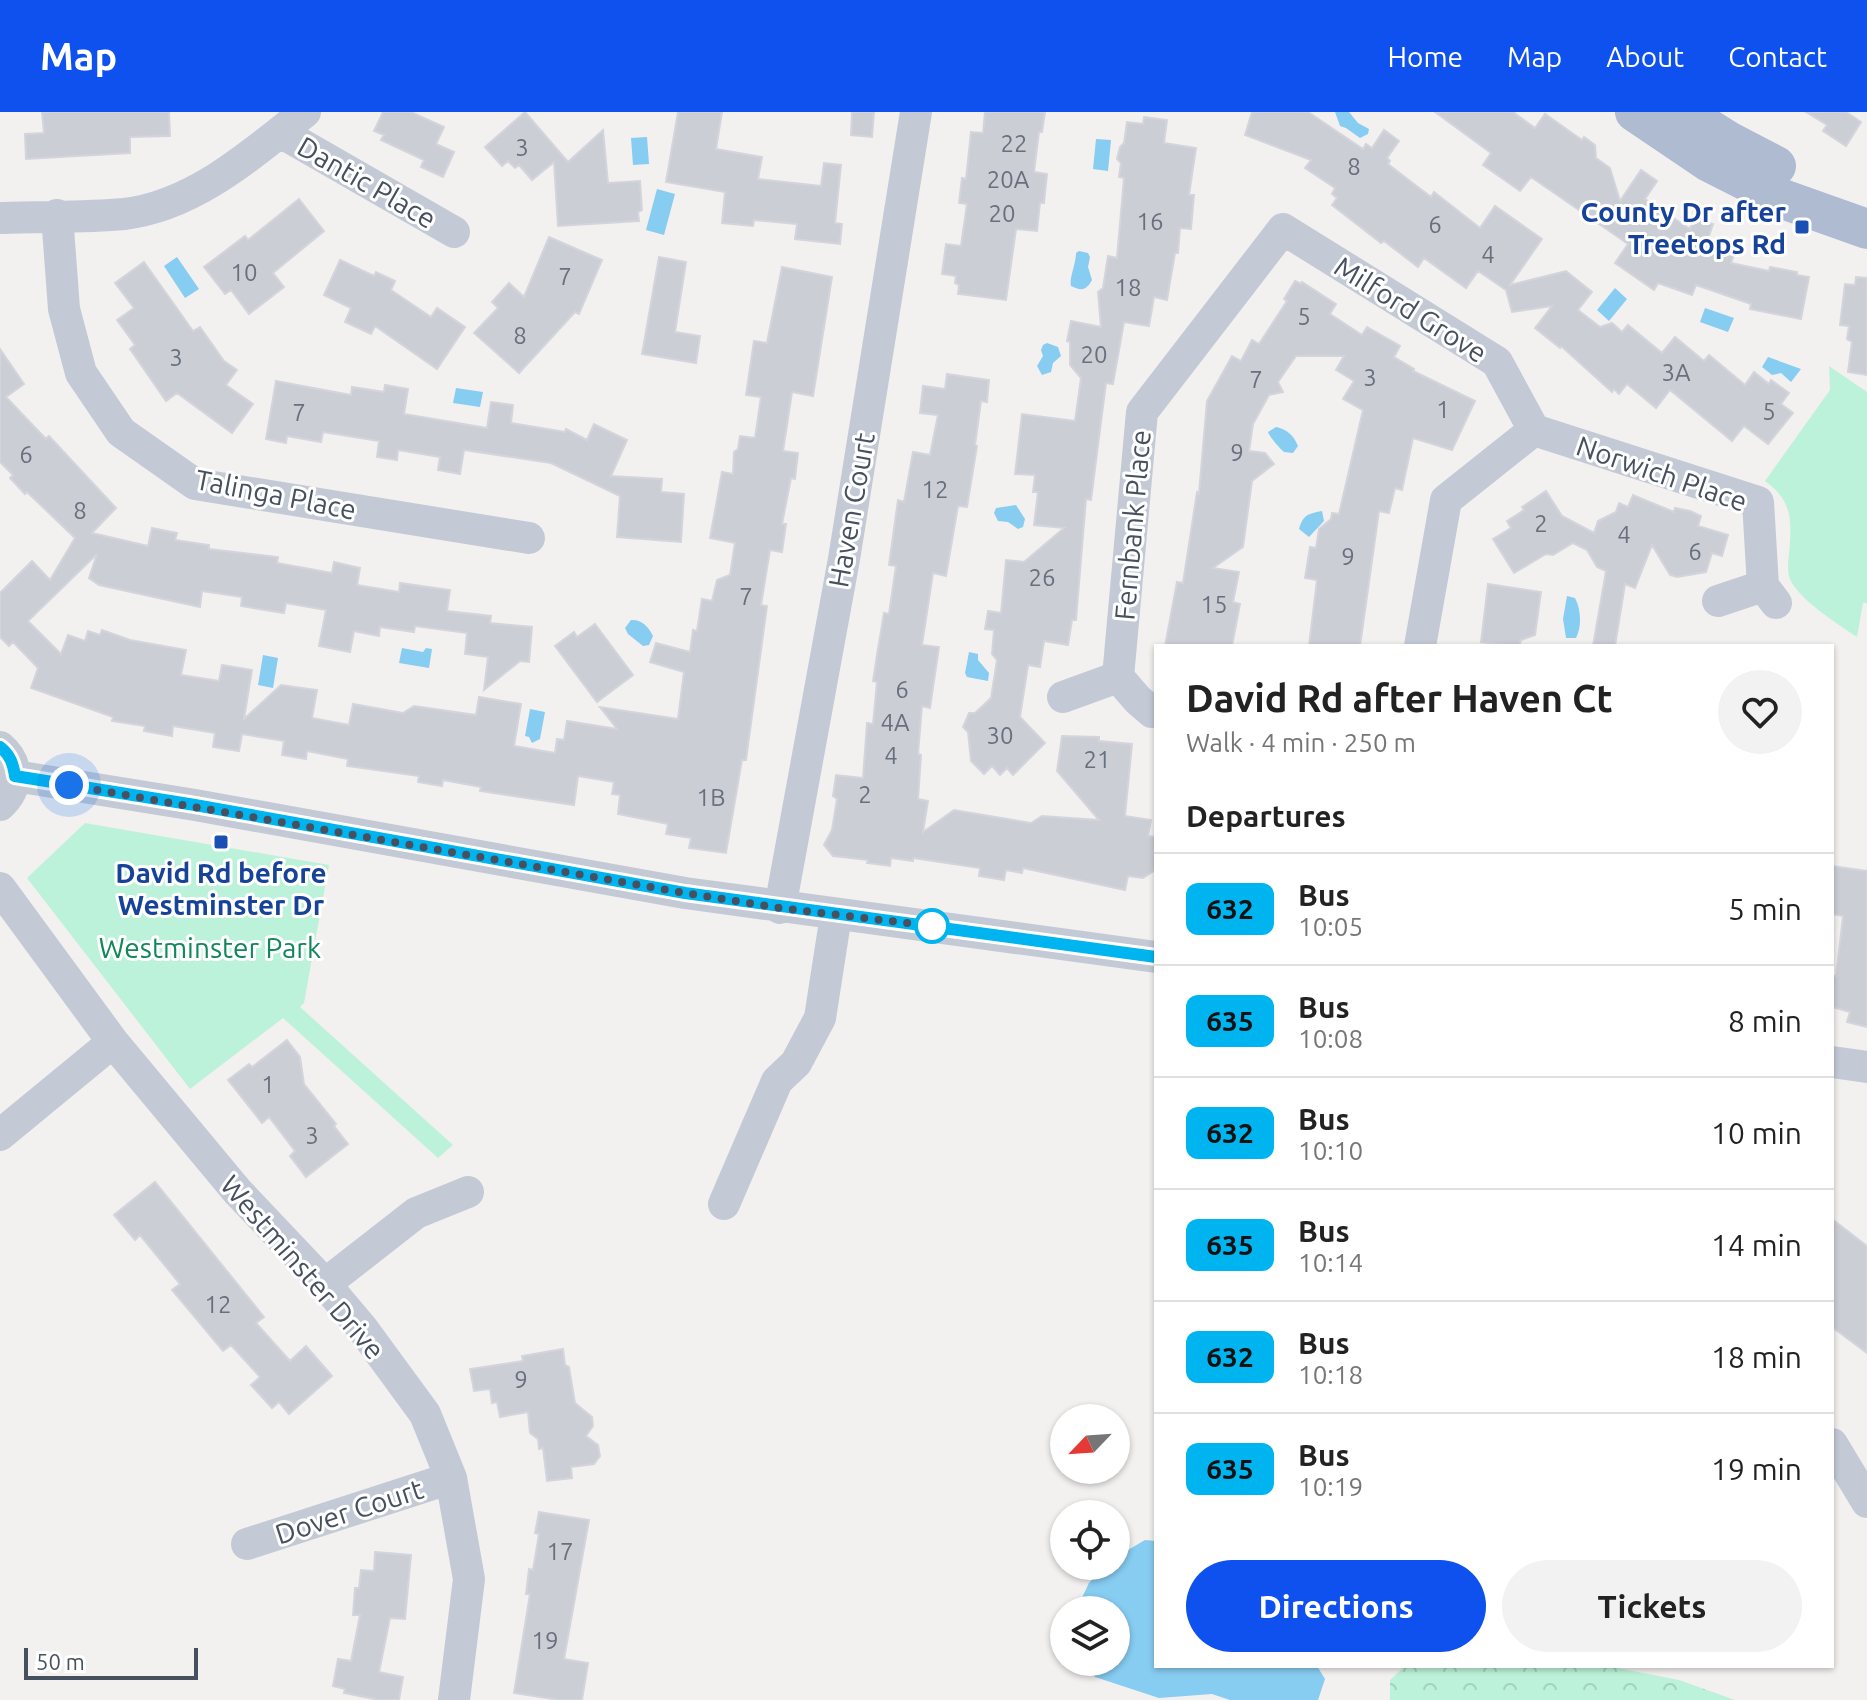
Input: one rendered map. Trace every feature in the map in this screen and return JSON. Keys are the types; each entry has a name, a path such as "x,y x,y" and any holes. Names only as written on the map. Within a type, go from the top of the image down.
{"main road":[{"path":"1635,112 1709,162 1780,198 1867,229"},
{"path":"1682,112 1728,141 1790,173 1867,202"}],"street":[{"name":"Haven Court","path":"780,908 844,559 916,112"},
{"path":"0,218 126,213 173,201 215,180 293,122"},
{"name":"Dantic Place","path":"293,122 454,232"},
{"name":"Talinga Place","path":"57,215 64,309 81,373 121,432 195,484 529,538"},
{"name":"Milford Grove","path":"1283,229 1497,362 1534,430"},
{"name":"Fernbank Place","path":"1118,677 1142,412 1283,229"},
{"path":"1420,644 1446,500 1534,430"},
{"name":"Norwich Place","path":"1534,430 1758,502 1770,594 1718,601"},
{"path":"1063,697 1118,677 1152,712"},
{"path":"0,747 13,764 15,776 8,797 0,805"},
{"path":"15,776 780,908 1154,957"},
{"name":"Westminster Drive","path":"0,888 113,1042 237,1191 362,1328 425,1414 451,1478 469,1579 454,1700"},
{"path":"724,1204 777,1081 796,1063 820,1018 836,915"},
{"path":"0,1135 113,1042"},
{"path":"1834,1062 1867,1067"},
{"path":"325,1284 416,1213 468,1192"},
{"path":"1834,1447 1867,1502"},
{"name":"Dover Court","path":"247,1544 451,1478"}],"green space":[{"path":"1829,366 1867,392 1867,603 1863,603 1857,637 1820,611 1790,579 1789,513 1781,496 1765,481 1830,390"},
{"name":"Westminster Park","path":"85,823 329,865 304,1003 300,1007 453,1145 438,1158 283,1018 190,1089 27,878"},
{"path":"1403,1668 1617,1668 1679,1680 1735,1700 1390,1700 1390,1680"}],"water":[{"path":"1335,112 1349,112 1358,123 1369,129 1368,134 1360,138 1340,126"},
{"path":"647,137 649,164 633,165 631,138"},
{"path":"1096,139 1111,140 1108,171 1093,169"},
{"path":"657,189 675,194 664,235 646,230"},
{"path":"1076,253 1088,253 1090,257 1088,267 1092,280 1080,289 1071,286"},
{"path":"177,257 199,289 185,298 164,266"},
{"path":"1615,288 1627,299 1609,321 1597,310"},
{"path":"1705,308 1734,318 1728,332 1700,322"},
{"path":"1047,343 1058,347 1061,356 1053,363 1051,372 1042,375 1037,366 1043,356 1043,345"},
{"path":"1768,357 1801,369 1791,382 1781,373 1772,375 1762,367"},
{"path":"456,388 483,392 480,407 453,403"},
{"path":"1276,427 1287,431 1294,439 1298,446 1293,453 1284,452 1270,436 1268,432"},
{"path":"1016,505 1025,519 1023,527 1018,529 1008,522 998,521 994,513 996,508"},
{"path":"1322,511 1324,521 1309,537 1299,529 1306,516"},
{"path":"1567,596 1575,598 1579,607 1580,623 1576,638 1566,638 1563,619"},
{"path":"631,620 641,622 649,630 653,636 649,645 643,646 628,634 625,628"},
{"path":"402,648 423,652 426,648 432,649 429,668 399,663"},
{"path":"969,652 978,654 978,660 989,673 988,681 967,677"},
{"path":"263,655 278,658 273,688 258,685"},
{"path":"530,709 545,712 540,739 532,743 525,736"},
{"path":"1145,1540 1154,1541 1154,1668 1318,1668 1325,1679 1318,1700 1230,1700 1212,1694 1159,1698 1095,1677 1130,1676 1130,1596 1083,1596 1092,1580 1130,1580 1130,1549"}],"building":[{"path":"42,112 169,112 170,136 130,137 130,153 26,159 25,134 44,133"},
{"path":"383,112 411,112 444,127 436,144 454,152 443,177 421,167 424,160 381,140 384,135 374,131"},
{"path":"525,112 568,162 603,130 608,183 640,181 642,210 638,212 639,221 558,226 554,162 532,180 519,165 515,168 508,161 502,166 485,147"},
{"path":"678,112 722,112 716,149 762,157 758,179 821,186 824,163 841,165 835,223 842,224 840,244 795,239 797,224 754,220 753,226 722,223 725,192 666,182"},
{"path":"852,112 874,112 872,137 851,135"},
{"path":"985,112 1045,112 1034,172 1047,174 1044,203 1040,203 1037,231 1016,229 1006,300 958,294 956,276 942,274 946,244 961,246 967,204 959,203 962,178 966,179 971,132 983,133"},
{"path":"1252,112 1308,112 1363,149 1366,144 1372,148 1384,130 1399,141 1387,158 1390,161 1388,164 1431,197 1434,192 1480,228 1495,206 1542,239 1510,285 1566,271 1592,292 1578,310 1600,327 1612,323 1622,332 1628,325 1662,353 1675,337 1704,361 1709,355 1745,385 1754,372 1769,384 1771,380 1789,393 1781,404 1793,413 1768,444 1744,426 1732,441 1670,390 1656,408 1627,384 1619,394 1614,389 1612,392 1561,346 1535,328 1552,306 1512,312 1506,290 1478,271 1466,288 1424,258 1418,267 1332,205 1337,198 1332,194 1335,188 1305,168 1311,160 1245,135"},
{"path":"1435,112 1513,112 1535,128 1545,114 1582,140 1584,137 1595,145 1596,158 1610,168 1620,201 1641,170 1657,181 1645,199 1690,229 1694,217 1713,224 1708,239 1736,249 1731,263 1769,271 1770,267 1809,277 1801,319 1750,309 1751,304 1696,285 1692,295 1658,283 1654,290 1615,263 1628,244 1531,177 1520,191 1483,165 1491,153"},
{"path":"1806,112 1846,112 1861,122 1846,146 1823,131 1827,125"},
{"path":"1144,117 1167,120 1164,143 1196,148 1189,195 1194,195 1191,229 1180,228 1178,253 1175,253 1167,300 1154,297 1149,326 1124,322 1113,384 1106,383 1091,500 1086,499 1076,620 1072,620 1068,645 1044,641 1040,667 1028,665 1020,717 1045,743 1013,775 1007,768 1000,775 992,766 984,774 971,761 968,732 963,727 969,713 975,713 991,698 997,660 992,654 994,630 985,629 988,611 1001,613 1006,560 1024,562 1064,528 1034,525 1038,492 1033,492 1035,475 1015,474 1022,414 1075,421 1081,378 1070,365 1070,342 1067,341 1071,321 1101,327 1098,292 1103,288 1108,256 1117,258 1124,178 1119,177 1121,163 1117,159 1124,143 1127,122 1143,124"},
{"path":"299,199 324,231 273,273 284,287 249,314 231,290 225,294 204,267 245,236 248,240"},
{"path":"549,237 602,260 579,314 575,312 519,373 474,333 498,308 492,302 509,283 524,297"},
{"path":"659,257 686,262 675,332 700,336 696,363 642,354"},
{"path":"340,260 374,276 376,272 395,281 391,290 431,317 437,308 465,327 437,369 375,326 371,334 345,322 351,308 324,295"},
{"path":"144,262 193,331 200,327 224,361 237,370 226,385 253,404 232,433 177,393 166,401 130,349 135,345 117,320 134,308 115,283"},
{"path":"782,267 832,277 813,396 792,392 783,451 798,453 795,479 791,478 782,524 786,524 782,552 770,550 761,605 767,606 746,760 742,760 726,853 689,848 691,838 666,834 668,824 618,814 620,795 612,794 614,782 578,776 574,805 480,791 481,787 443,780 442,786 418,782 419,776 347,766 348,759 307,751 306,759 282,755 284,741 242,734 239,751 213,747 215,733 173,726 172,736 144,731 145,726 112,721 113,717 31,688 38,668 13,642 9,646 0,637 0,593 32,561 50,580 75,538 27,492 25,494 0,462 0,349 24,384 6,397 46,439 49,436 116,508 92,533 148,546 152,528 177,533 175,540 209,545 209,549 278,557 277,563 332,573 334,562 360,568 357,585 399,592 400,583 450,590 447,611 491,616 490,623 532,627 529,662 520,661 484,690 488,657 465,654 467,633 415,626 414,632 380,627 379,636 354,631 350,652 319,646 326,610 286,603 284,613 241,606 242,597 202,591 200,607 99,585 89,578 97,554 28,621 61,654 68,635 85,641 88,631 100,635 102,630 130,640 186,650 181,675 219,681 222,665 252,670 244,719 281,685 317,690 312,718 349,725 353,704 403,713 414,706 476,715 479,697 521,704 514,746 555,753 557,739 564,740 567,721 617,729 600,707 678,719 684,672 650,662 656,643 690,652 702,599 712,601 717,580 730,575 735,543 710,538 722,472 733,474 734,452 738,449 740,436 755,438 761,397 746,395 754,341 767,343"},
{"path":"1856,277 1867,278 1867,375 1848,372 1852,342 1847,339 1849,326 1840,325 1845,284 1855,285"},
{"path":"1295,281 1302,282 1336,304 1330,314 1362,335 1367,327 1400,346 1394,357 1413,371 1475,401 1452,450 1413,438 1402,490 1395,488 1389,513 1379,511 1360,644 1309,644 1317,580 1305,578 1310,547 1316,548 1319,529 1331,519 1332,513 1339,514 1363,410 1343,399 1354,381 1336,370 1344,356 1296,356 1278,382 1283,392 1269,395 1253,424 1249,451 1265,453 1274,464 1252,481 1243,547 1213,568 1239,572 1233,602 1240,604 1232,644 1165,644 1177,582 1183,583 1199,493 1207,401 1232,356 1241,361 1252,340 1259,344 1287,301 1284,299"},
{"path":"947,374 989,380 987,402 981,401 967,507 958,506 946,576 933,573 922,645 939,647 930,708 922,706 918,799 928,801 923,832 954,810 1031,823 1042,816 1099,820 1057,771 1062,736 1099,737 1099,741 1132,744 1125,816 1151,820 1148,836 1154,837 1154,871 1143,878 1128,876 1125,890 1023,868 1022,873 1006,870 1004,880 979,876 980,868 913,858 913,861 891,858 890,866 867,863 868,860 833,856 824,845 832,830 837,799 833,796 836,775 863,778 867,723 873,724 877,682 873,681 877,655 884,613 889,614 896,566 889,565 898,500 904,502 913,452 930,455 938,415 920,413 923,386 945,389"},
{"path":"276,381 351,395 352,387 384,392 385,385 408,389 404,414 487,428 491,402 513,405 511,423 565,432 566,429 587,440 594,424 627,440 611,476 662,479 661,492 684,494 681,542 617,537 620,496 551,463 464,450 460,474 438,470 440,457 398,450 397,460 377,457 379,441 323,432 321,442 287,436 286,443 266,439"},
{"path":"1546,491 1562,516 1594,533 1598,521 1616,512 1619,503 1628,507 1633,495 1674,512 1675,508 1690,511 1701,516 1698,526 1728,535 1722,556 1712,553 1706,572 1677,577 1670,575 1652,545 1635,588 1625,584 1615,644 1593,644 1606,571 1597,567 1587,550 1573,543 1553,555 1546,554 1514,573 1493,539 1511,528 1507,521 1524,510 1522,507"},
{"path":"1488,584 1541,592 1535,635 1521,640 1520,644 1481,642"},
{"path":"595,624 633,675 597,702 555,646 574,632 577,637"},
{"path":"1834,866 1867,871 1867,1027 1847,1022 1850,1012 1834,1008 1834,976 1843,916 1834,914"},
{"path":"287,1040 300,1057 304,1084 348,1144 306,1177 290,1156 295,1151 269,1117 262,1123 228,1080 249,1064 252,1067"},
{"path":"155,1182 264,1317 256,1323 290,1361 306,1346 332,1376 289,1414 279,1402 272,1408 251,1385 260,1377 231,1345 223,1351 172,1290 180,1284 140,1235 135,1240 114,1215"},
{"path":"1834,1221 1867,1246 1867,1353 1834,1328"},
{"path":"563,1349 575,1403 592,1417 593,1426 586,1436 598,1445 600,1456 594,1464 571,1467 572,1478 547,1481 543,1448 539,1449 538,1439 530,1433 528,1412 500,1417 497,1402 492,1403 490,1389 474,1391 470,1369 523,1361 522,1356"},
{"path":"539,1512 589,1520 564,1659 588,1663 582,1700 514,1693 530,1594 526,1594 529,1569 533,1570 539,1534 535,1533"},
{"path":"375,1552 411,1555 405,1619 390,1618 379,1672 403,1677 399,1700 379,1700 344,1693 345,1689 333,1686 338,1659 351,1661 360,1615 353,1615 355,1588 359,1588 361,1570 374,1571"}],"bus line":[{"name":"632","path":"0,747 13,764 15,776 685,893 1154,957"}],"place":[{"name":"County Dr after Treetops Rd","path":"1802,227"},
{"name":"David Rd before Westminster Dr","path":"221,842"}],"route":[{"path":"69,785 685,893 932,926"}]}
